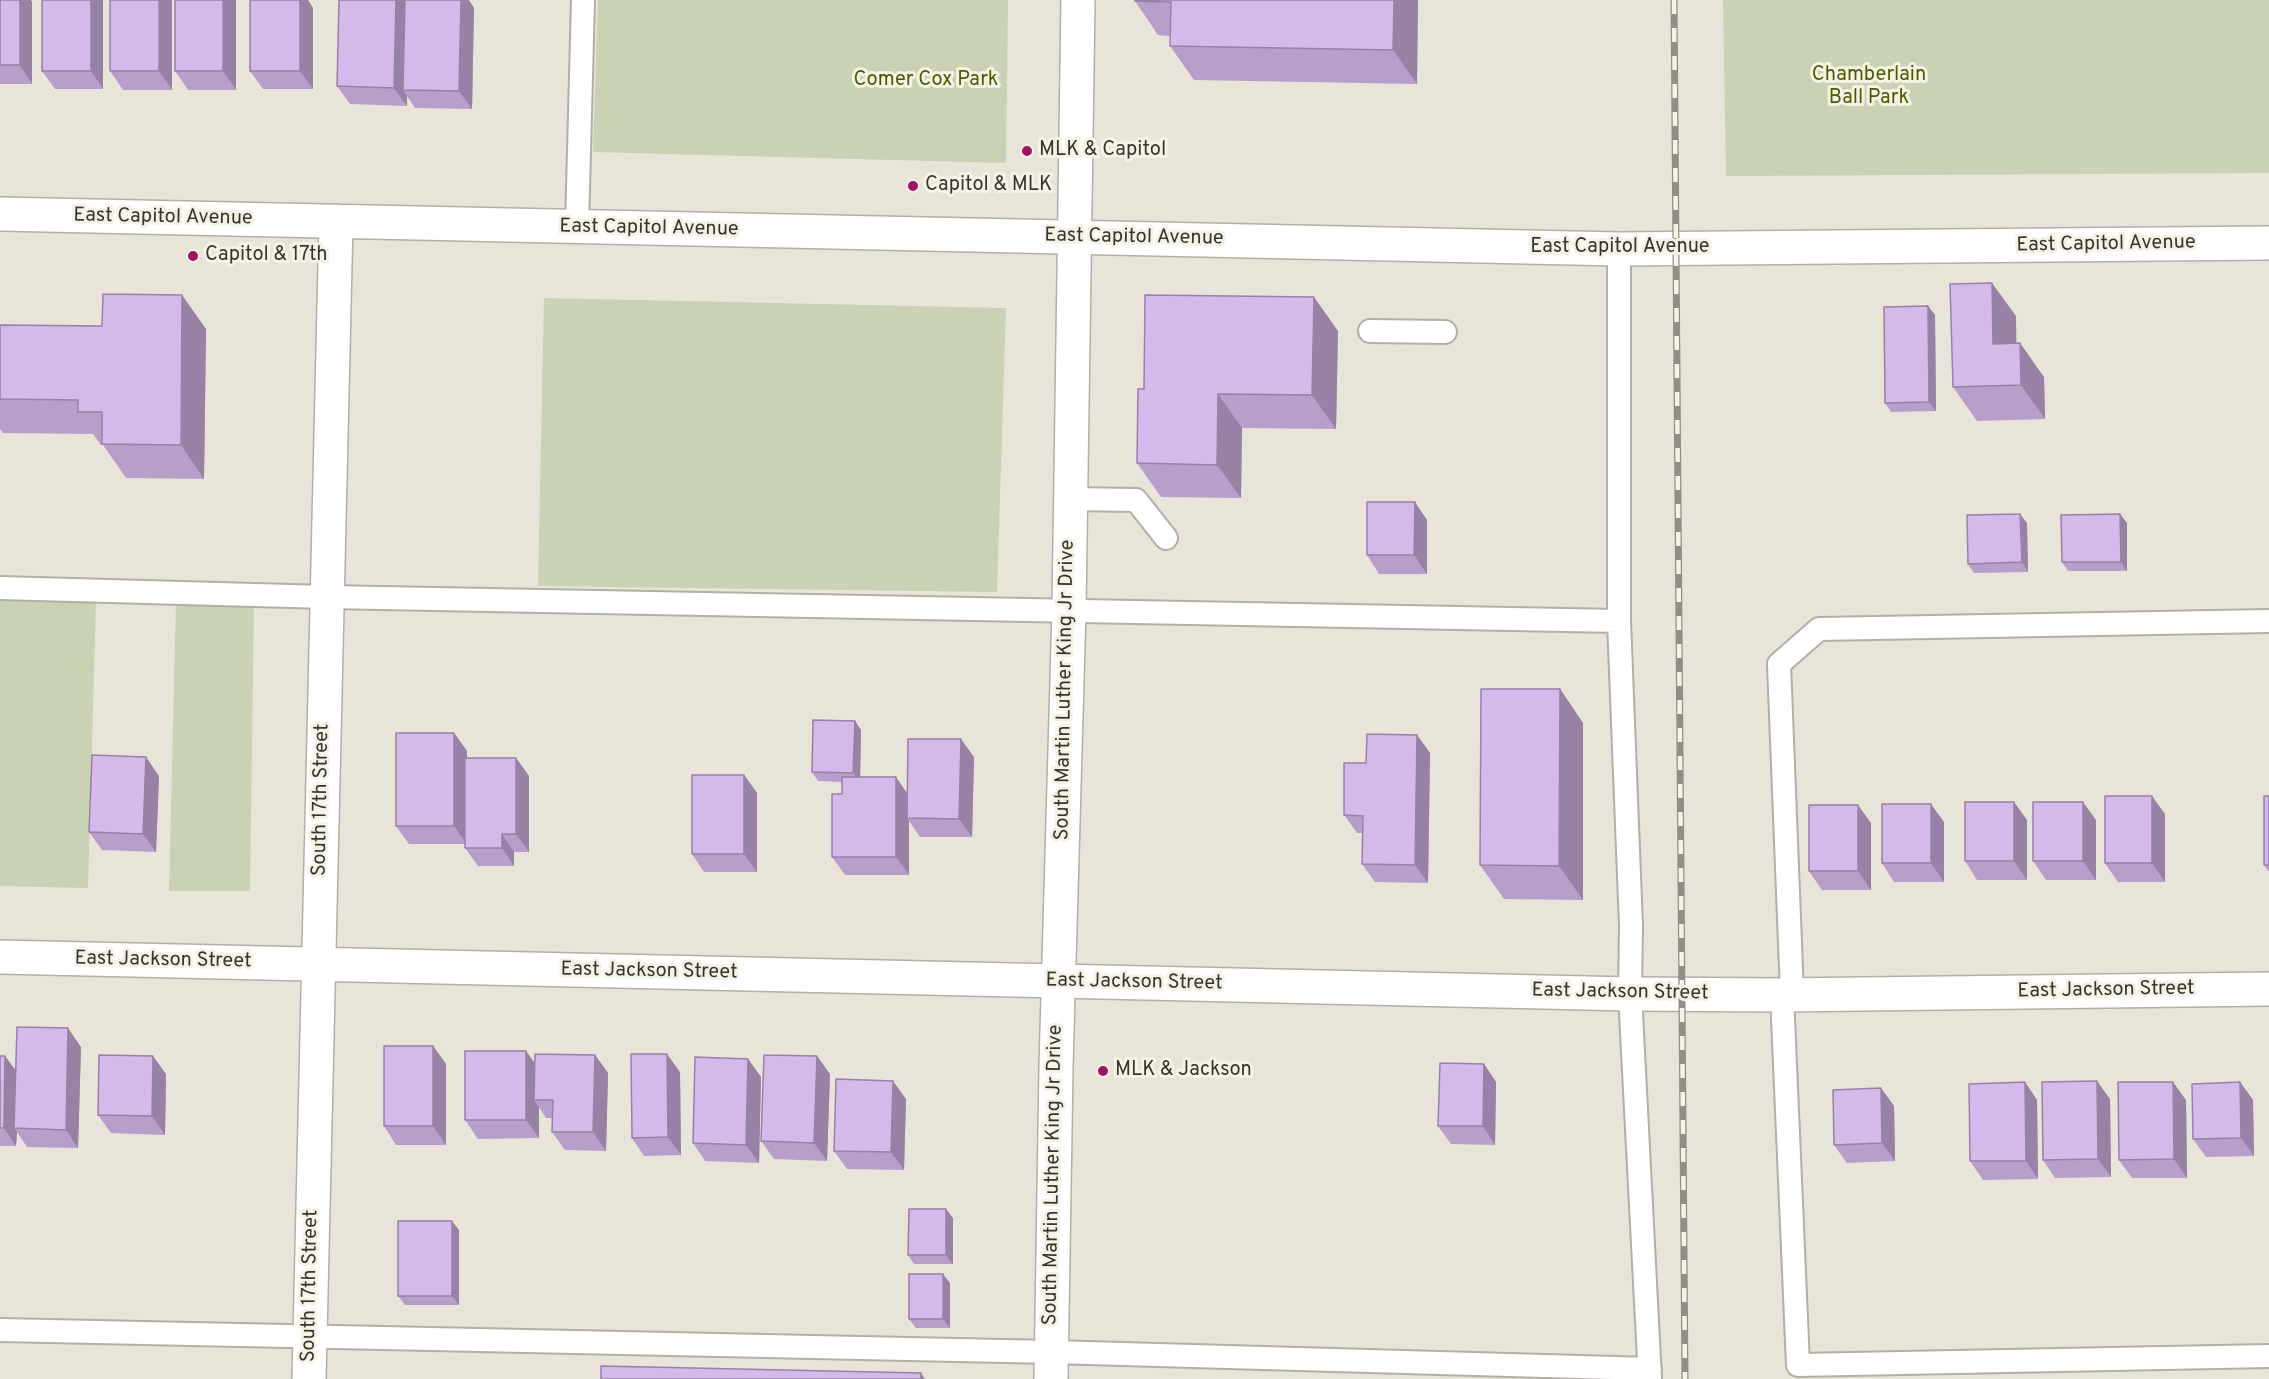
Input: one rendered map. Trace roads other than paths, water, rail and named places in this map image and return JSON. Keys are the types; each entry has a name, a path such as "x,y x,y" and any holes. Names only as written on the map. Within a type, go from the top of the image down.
{"street":[{"name":"South Martin Luther King Jr Drive","path":"1051,1365 1058,981 1069,610 1078,0"},
{"name":"East Capitol Avenue","path":"0,214 1618,249 2269,243"},
{"name":"South 17th Street","path":"309,1379 336,221"},
{"name":"East Jackson Street","path":"0,957 1630,994 1787,995 2269,989"}],"lane":[{"path":"578,227 583,0"},
{"path":"0,1330 310,1336 1051,1365 1650,1374 1630,994 1631,926 1618,621 1618,249"},
{"path":"1370,331 1444,332"},
{"path":"1070,499 1136,500 1166,538"},
{"path":"0,588 327,597 1618,621"},
{"path":"2269,621 1819,628 1779,664 1798,1365 2269,1356"}],"railway":[{"path":"1674,0 1685,1379"}],"place":[{"name":"MLK & Capitol","path":"1027,151"},
{"name":"Capitol & MLK","path":"913,186"},
{"name":"Capitol & 17th","path":"193,256"},
{"name":"MLK & Jackson","path":"1103,1071"}],"park label":[{"name":"Comer Cox Park","path":"926,81"},
{"name":"Chamberlain Ball Park","path":"1869,88"}]}
